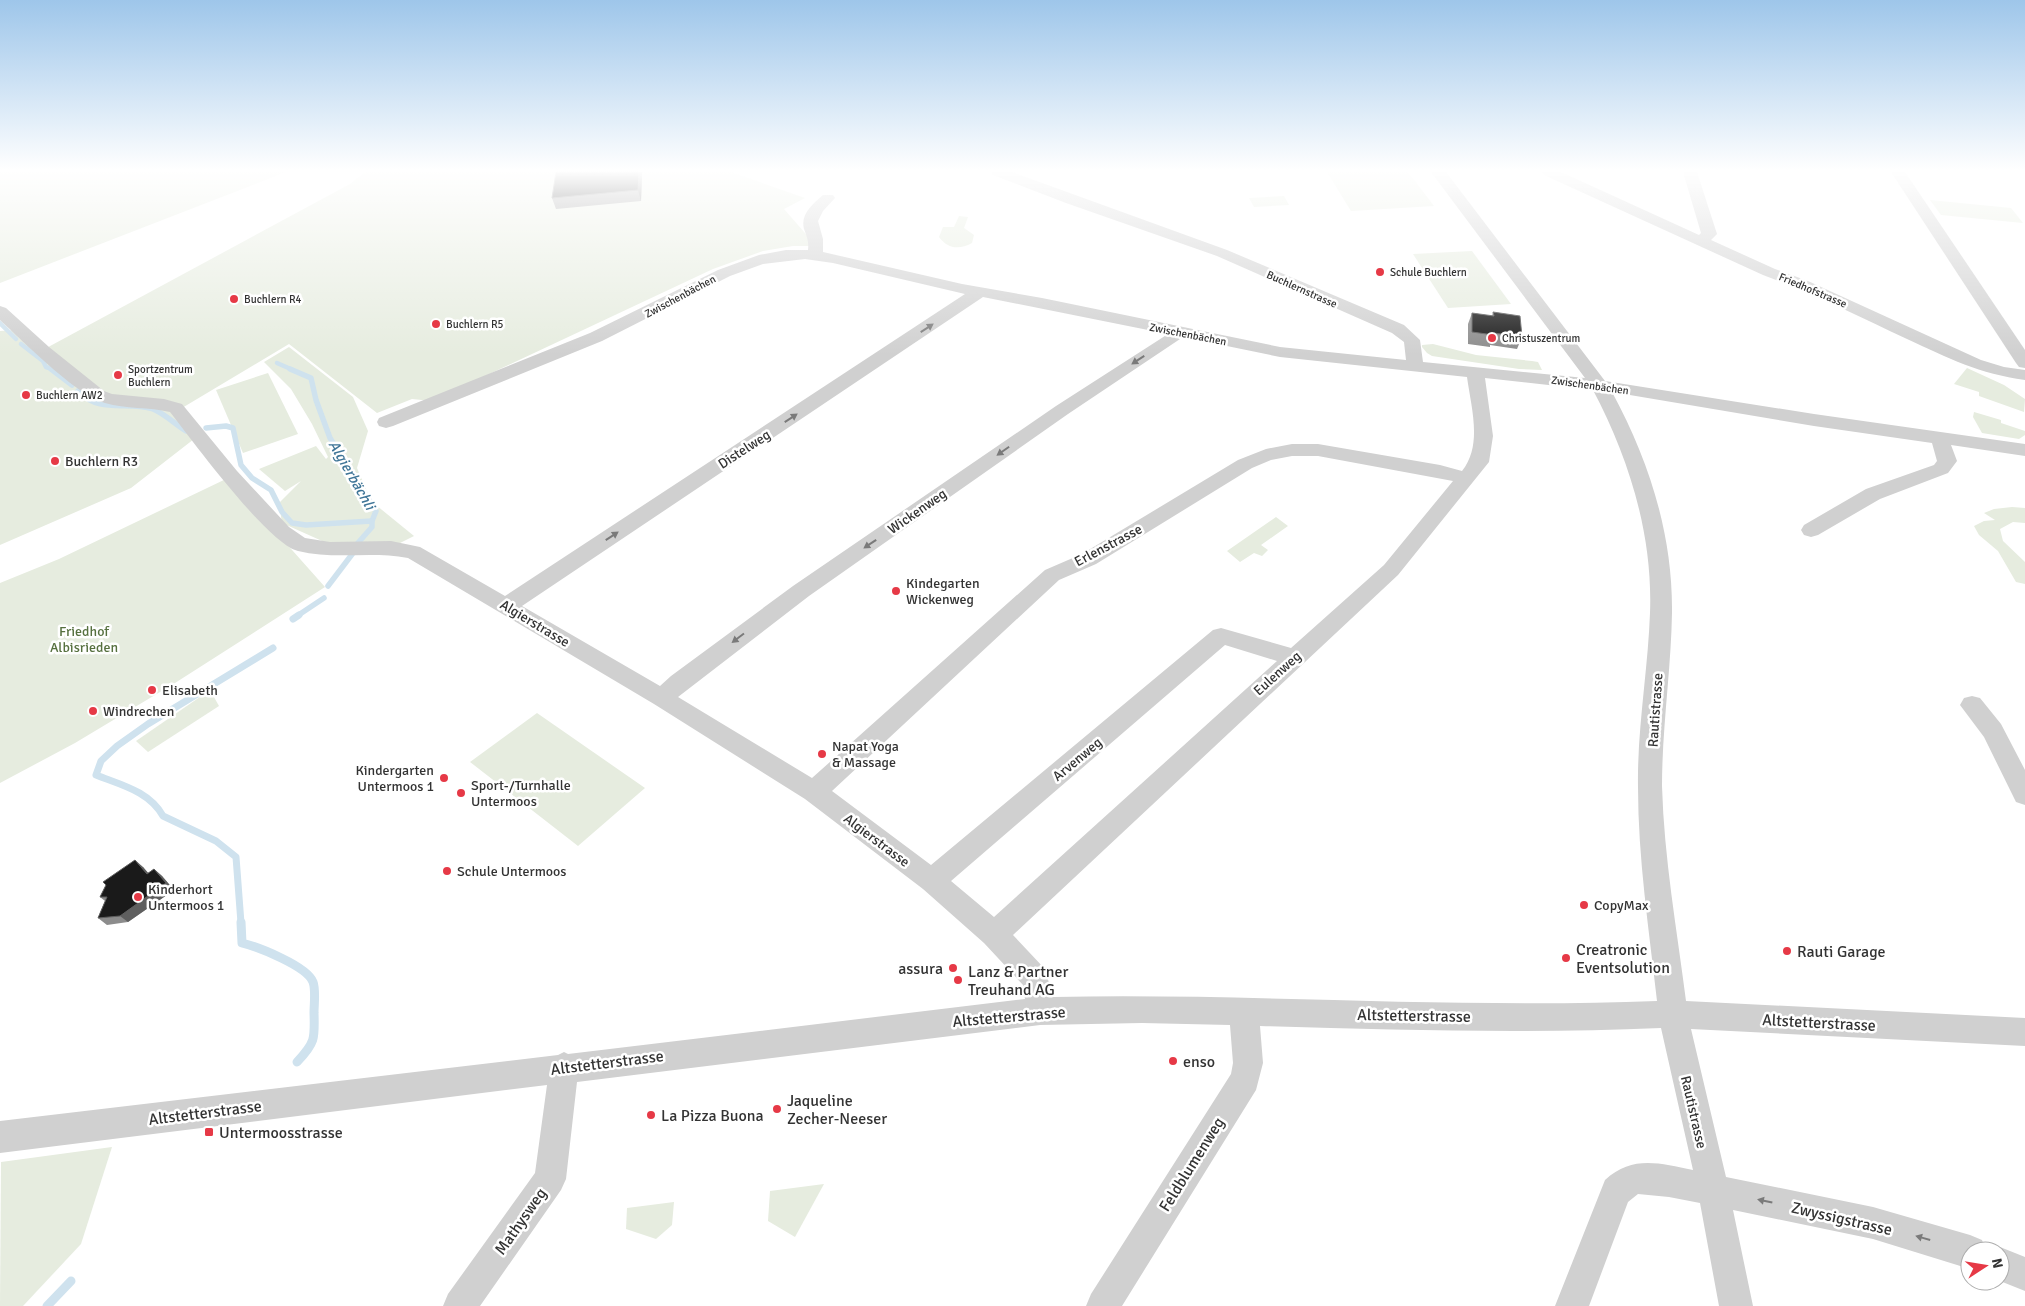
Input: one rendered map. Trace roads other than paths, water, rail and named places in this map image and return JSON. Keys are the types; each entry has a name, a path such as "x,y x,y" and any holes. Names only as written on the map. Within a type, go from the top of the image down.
{"street":[{"path":"814,233 818,247 815,255"},
{"name":"Buchlernstrasse","path":"1164,233 1222,254 1398,329 1412,340 1415,365"},
{"name":"Rautistrasse","path":"1484,233 1598,385 1612,408 1640,472 1655,525 1659,556 1661,612 1650,786 1655,861 1674,1014 1736,1306"},
{"name":"Friedhofstrasse","path":"1686,233 1975,364 2002,372 2025,375"},
{"path":"1702,240 1709,233"},
{"path":"1939,233 2025,363"},
{"name":"Zwischenbächen","path":"386,422 596,338 692,288 742,266 786,255 815,255 916,279 1178,332 1304,355 1598,385 1940,439 2025,450"},
{"name":"Distelweg","path":"507,606 980,292"},
{"name":"Algierstrasse","path":"0,311 39,348 98,395 110,399 176,408 230,475 282,532 299,544 330,549 391,548 413,552 662,698 814,792 932,881 994,934 1034,977 1039,991 1040,1011"},
{"name":"Wickenweg","path":"662,698 679,682 801,591 1062,410 1173,338 1178,332"},
{"name":"Eulenweg","path":"994,934 1390,570 1479,462 1484,436 1475,371"},
{"path":"1811,530 1873,494 1941,469 1947,462 1940,439"},
{"name":"Erlenstrasse","path":"814,792 1052,574 1089,559 1244,464 1266,455 1292,450 1318,450 1440,471 1466,478"},
{"name":"Arvenweg","path":"932,881 1221,636 1294,658"},
{"path":"1972,705 1993,731 2025,795"},
{"name":"Altstetterstrasse","path":"0,1136 1040,1011 1142,1009 1244,1013 1590,1017 1674,1014 2025,1032"},
{"name":"Feldblumenweg","path":"1103,1306 1246,1079 1248,1063 1244,1013"},
{"name":"Mathysweg","path":"460,1306 550,1179 564,1067"},
{"name":"Zwyssigstrasse","path":"1572,1306 1616,1191 1626,1182 1638,1178 1712,1189 1873,1223 1960,1249"},
{"path":"2010,1268 2025,1274"}],"waterway":[{"name":"Algierbächli","path":"0,323 16,339"},
{"name":"Algierbächli","path":"21,344 43,361 46,367 55,370"},
{"name":"Algierbächli","path":"277,363 293,370"},
{"name":"Algierbächli","path":"51,369 72,385"},
{"name":"Algierbächli","path":"290,369 311,378 316,400 330,438 376,511 372,521"},
{"name":"Algierbächli","path":"78,391 96,403 153,409 186,431 190,430"},
{"name":"Algierbächli","path":"206,428 226,426 233,428 241,465 252,478 271,490 282,512 292,523 306,525 372,521"},
{"name":"Algierbächli","path":"357,544 372,527 372,521"},
{"name":"Algierbächli","path":"328,586 353,553"},
{"name":"Algierbächli","path":"297,616 324,598"},
{"name":"Algierbächli","path":"293,619 299,615"},
{"name":"Algierbächli","path":"241,923 236,857 216,841 163,816 150,800 134,790 96,775 101,761 117,746 148,724 273,648"},
{"name":"Algierbächli","path":"241,922 242,943 270,953 292,964 302,970 313,982 315,993 314,1035 311,1045 297,1062"},
{"name":"Algierbächli","path":"47,1306 71,1281"}],"place":[{"name":"Schule Buchlern","path":"1380,272"},
{"name":"Buchlern R4","path":"234,299"},
{"name":"Buchlern R5","path":"436,324"},
{"name":"Christuszentrum","path":"1492,338"},
{"name":"Sportzentrum Buchlern","path":"118,375"},
{"name":"Buchlern AW2","path":"26,395"},
{"name":"Buchlern R3","path":"55,461"},
{"name":"Kindegarten Wickenweg","path":"896,591"},
{"name":"Elisabeth","path":"152,690"},
{"name":"Windrechen","path":"93,711"},
{"name":"Napat Yoga & Massage","path":"822,754"},
{"name":"Kindergarten Untermoos 1","path":"444,778"},
{"name":"Sport-/Turnhalle Untermoos","path":"461,793"},
{"name":"Schule Untermoos","path":"447,871"},
{"name":"Kinderhort Untermoos 1","path":"138,897"},
{"name":"CopyMax","path":"1584,905"},
{"name":"Rauti Garage","path":"1787,951"},
{"name":"Creatronic Eventsolution","path":"1566,958"},
{"name":"assura","path":"953,968"},
{"name":"Lanz & Partner Treuhand AG","path":"958,980"},
{"name":"enso","path":"1173,1061"},
{"name":"Jaqueline Zecher-Neeser","path":"777,1109"},
{"name":"La Pizza Buona","path":"651,1115"},
{"name":"Untermoosstrasse","path":"209,1132"}],"park label":[{"name":"Friedhof Albisrieden","path":"84,640"}]}
